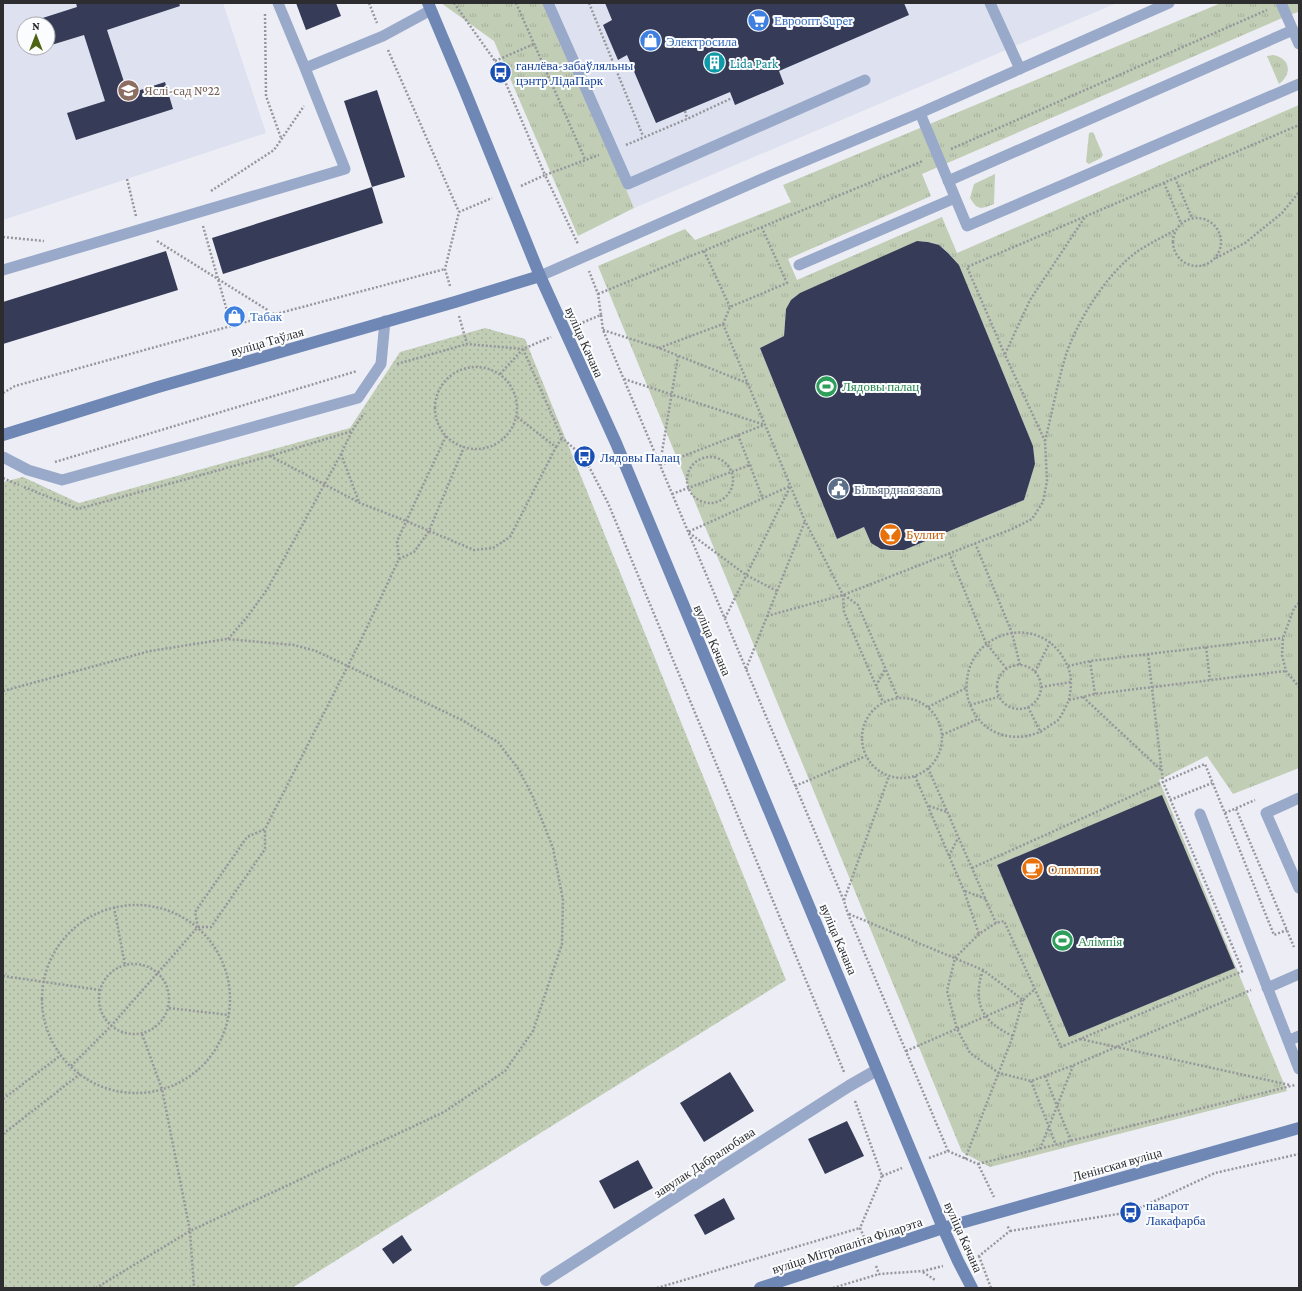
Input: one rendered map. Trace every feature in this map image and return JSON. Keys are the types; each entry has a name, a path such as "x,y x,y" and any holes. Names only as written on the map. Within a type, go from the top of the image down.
{"main road":[{"name":"вуліца Качана","path":"429,7 540,276 616,443 860,1026 877,1070 958,1261 972,1288"},
{"name":"вуліца Таўлая","path":"3,435 158,387 455,302 540,276"},
{"name":"Ленінская вуліца","path":"944,1228 1299,1128"},
{"name":"вуліца Мітрапаліта Філарэта","path":"760,1288 944,1228"}],"street":[{"name":"завулак Дабралюбава","path":"546,1280 877,1070"}],"lane":[{"path":"3,270 345,169 278,3"},
{"path":"548,3 628,184 865,80"},
{"path":"990,3 1020,69"},
{"path":"540,276 771,175 920,114 1168,3"},
{"path":"1280,3 1299,44"},
{"path":"305,68 382,36 429,7"},
{"path":"948,181 1293,30"},
{"path":"920,114 967,226 1299,84"},
{"path":"799,265 955,198"},
{"path":"3,457 28,470 62,480 358,398 381,364 385,321"},
{"path":"1299,798 1266,813 1299,888"},
{"path":"1200,814 1299,1069"},
{"path":"1267,988 1299,974"},
{"path":"1288,1041 1299,1036"}],"path":[{"path":"369,3 459,212"},
{"path":"454,3 495,60 545,175"},
{"path":"516,3 585,159"},
{"path":"589,3 643,136"},
{"path":"265,11 266,96 282,139"},
{"path":"495,60 534,44"},
{"path":"208,193 274,150 314,90"},
{"path":"685,111 687,119 732,98"},
{"path":"1045,441 967,267 1299,125"},
{"path":"1175,178 1192,218"},
{"path":"126,179 139,230 274,314"},
{"path":"1164,183 1181,223"},
{"path":"1175,230 1172,238 1176,256 1191,266 1200,266 1245,243 1282,213 1299,192"},
{"path":"200,212 231,326"},
{"path":"1005,354 1030,300 1085,216"},
{"path":"766,616 843,595 1012,529 1032,519 1044,502 1047,481 1045,441 1065,357 1098,292 1115,272 1138,251 1175,230 1181,223 1192,218 1201,218 1209,221 1215,226 1220,234 1220,250 1216,258"},
{"path":"762,228 786,283 730,308 723,324 805,521 843,595 844,612 883,702"},
{"path":"704,251 730,308"},
{"path":"3,392 15,386 274,314 446,269 467,344"},
{"path":"601,315 603,330 948,1151"},
{"path":"659,348 723,324"},
{"path":"603,330 659,348 747,383"},
{"path":"28,470 381,364 398,364 467,344 523,349"},
{"path":"500,374 523,349"},
{"path":"523,349 562,438 584,457 608,504 850,1086 882,1176 860,1228 657,1288"},
{"path":"660,465 678,356"},
{"path":"394,370 398,364"},
{"path":"471,367 486,368 500,374 511,385 517,401 516,417 510,432 497,444 481,449 464,447 454,443 446,436 438,424 435,409 437,394 445,381 456,371 471,367"},
{"path":"623,378 765,425"},
{"path":"227,639 248,616 268,588 352,431 364,413"},
{"path":"516,417 556,447"},
{"path":"660,465 765,425"},
{"path":"3,478 78,509 270,456 352,431"},
{"path":"738,435 763,498"},
{"path":"71,1066 111,1026 198,927 211,927 265,849 265,829 361,640 399,559 397,541 446,436"},
{"path":"270,456 360,503 474,550 493,548 510,537 562,438"},
{"path":"399,559 414,552 429,531 464,447"},
{"path":"341,454 360,503"},
{"path":"710,457 719,459 726,464 731,472 733,481 731,490 726,497 718,502 709,504 700,502 693,497 688,488 686,480 688,471 701,459 710,457"},
{"path":"672,494 750,465"},
{"path":"688,532 790,486"},
{"path":"724,619 790,486"},
{"path":"746,669 805,521"},
{"path":"688,532 746,576 777,591"},
{"path":"975,543 1012,633 1020,665"},
{"path":"949,553 986,643 1006,668"},
{"path":"843,595 858,605 898,698"},
{"path":"1299,603 1294,608 1283,638 1282,655 1286,671 1299,686"},
{"path":"1012,633 1025,633 1038,636 1050,642 1061,653 1068,666 1071,682 1069,700 1059,719 1041,733 1024,737 1007,736 991,730 978,718 970,705 966,688 968,671 974,656 986,643 998,636 1012,633"},
{"path":"1068,666 1090,661 1283,638"},
{"path":"3,691 150,651 227,639 294,645 316,651 462,720 498,742 519,770 533,797 553,848 563,900 562,944 533,1031 505,1071 444,1112 190,1231 96,1288"},
{"path":"1035,672 1050,642"},
{"path":"1206,647 1210,680"},
{"path":"1148,654 1163,782 1245,978"},
{"path":"1090,661 1095,694"},
{"path":"1013,665 1020,665 1030,668 1035,672 1039,678 1041,687 1035,702 1028,707 1020,709 1011,708 1004,703 998,696 996,686 999,676 1006,668 1013,665"},
{"path":"876,686 885,669"},
{"path":"1069,700 1095,694 1286,671"},
{"path":"1041,687 1071,682"},
{"path":"928,707 966,688"},
{"path":"970,705 998,696"},
{"path":"1083,697 1161,770"},
{"path":"898,698 914,700 928,707 937,720 942,735 941,748 936,759 928,768 916,776 902,778 889,776 875,768 866,756 862,741 863,726 871,712 883,702 898,698"},
{"path":"1028,707 1041,733"},
{"path":"942,735 978,718"},
{"path":"795,786 866,756"},
{"path":"972,868 1204,764 1274,935 1287,930"},
{"path":"928,768 996,923"},
{"path":"844,901 889,776"},
{"path":"916,776 964,891 979,934"},
{"path":"1170,800 1212,783"},
{"path":"928,806 948,812"},
{"path":"1236,809 1294,947"},
{"path":"198,927 195,912 247,837 265,829"},
{"path":"949,856 959,837"},
{"path":"964,891 986,899"},
{"path":"136,904 158,907 179,914 198,927 214,945 225,967 230,990 230,1015 221,1040 206,1062 186,1079 162,1089 141,1093 119,1091 99,1085 80,1074 61,1055 51,1038 45,1020 42,1001 44,982 50,961 61,942 76,927 94,914 114,907 136,904"},
{"path":"114,907 125,964"},
{"path":"848,914 983,970 1023,1000"},
{"path":"1243,971 1061,1047 1004,921 996,923 979,934 955,958 947,991 957,1029 970,1053 999,1073 1031,1081 1074,1065 1251,990 1248,984"},
{"path":"125,964 148,966 158,972 166,983 170,995 169,1008 159,1024 142,1034 126,1034 111,1026 102,1016 98,1003 100,990 105,978 114,970 125,964"},
{"path":"983,970 979,981 979,1001 986,1016 993,1025 1001,1031 1013,1036"},
{"path":"3,976 100,990"},
{"path":"906,1051 1023,1000 1035,989"},
{"path":"965,1159 1013,1036 1023,1000"},
{"path":"169,1008 230,1015"},
{"path":"142,1034 162,1089 190,1231 194,1288"},
{"path":"1080,1039 1291,1085"},
{"path":"3,1099 61,1055"},
{"path":"1040,1149 1074,1065"},
{"path":"3,1134 80,1074"},
{"path":"1045,1076 1072,1141"},
{"path":"1288,1078 1291,1085"},
{"path":"1031,1081 1056,1145"},
{"path":"978,1164 1291,1085"},
{"path":"1010,1231 1130,1212 1215,1173 1299,1154"},
{"path":"979,1256 991,1288"},
{"path":"923,1271 934,1280"},
{"path":"833,1288 879,1274"}],"shaded area":[{"name":"Яслі-сад №22","path":"3,3 223,3 266,133 3,220"},
{"path":"547,3 1117,3 634,208"}],"green space":[{"path":"441,3 547,3 634,208 578,236 494,41"},
{"path":"1221,3 1299,3 1299,13 1298,12 1287,16 922,174 931,196 788,259 797,280 942,217 957,253 1299,105 1299,768 1233,794 1207,756 1159,780 1287,1091 990,1167 962,1152 598,266 685,229 695,240 791,202 783,185","holes":["917,241 932,243 941,247 959,265 1033,446 1035,464 1024,500 904,550 888,550 878,548 871,540 864,527 837,539 760,348 784,336 786,309","1162,796 1234,968 1069,1037 997,865"]},
{"path":"1273,55 1283,59 1288,66 1286,75 1279,84 1267,56"},
{"path":"1093,132 1103,155 1101,158 1089,164 1086,162 1089,133"},
{"path":"995,174 994,204 980,208 975,205 970,198 974,184"},
{"path":"485,328 525,339 786,980 292,1288 3,1288 3,482 23,477 79,503 350,428 400,352"}],"building":[{"path":"76,3 179,3 180,6 107,30 128,94 165,82 173,109 76,140 67,113 105,101 84,35 56,44 56,16 49,16 77,7"},
{"path":"296,3 336,3 341,16 306,30"},
{"name":"Lida Park","path":"605,3 904,3 909,15 779,71 784,84 735,105 730,92 656,123 627,55 618,60 603,25 612,20"},
{"path":"377,90 405,177 372,187 344,101"},
{"path":"372,187 383,223 223,274 212,238"},
{"path":"917,241 939,245 959,265 1033,446 1035,464 1024,500 904,550 890,550 881,549 871,543 864,527 837,539 760,348 784,336 786,309 791,300 800,293"},
{"path":"166,251 178,290 3,344 3,302"},
{"path":"1162,795 1235,968 1069,1037 997,865"},
{"path":"730,1072 754,1111 704,1142 680,1103"},
{"path":"847,1121 864,1156 825,1174 808,1139"},
{"path":"638,1160 653,1188 614,1209 599,1181"},
{"path":"724,1198 735,1219 705,1235 694,1215"},
{"path":"402,1235 412,1250 393,1264 382,1249"}],"place":[{"name":"Евроопт Super","path":"758,20"},
{"name":"Электросила","path":"650,41"},
{"name":"Lida Park","path":"714,63"},
{"name":"ганлёва-забаўляльны цэнтр ЛідаПарк","path":"501,72"},
{"name":"Яслі-сад №22","path":"128,90"},
{"name":"Табак","path":"235,316"},
{"name":"Лядовы палац","path":"827,386"},
{"name":"Лядовы Палац","path":"584,457"},
{"name":"Більярдная зала","path":"838,489"},
{"name":"Буллит","path":"891,534"},
{"name":"Олимпия","path":"1032,869"},
{"name":"Алімпія","path":"1062,941"},
{"name":"паварот Лакафарба","path":"1131,1212"}]}
